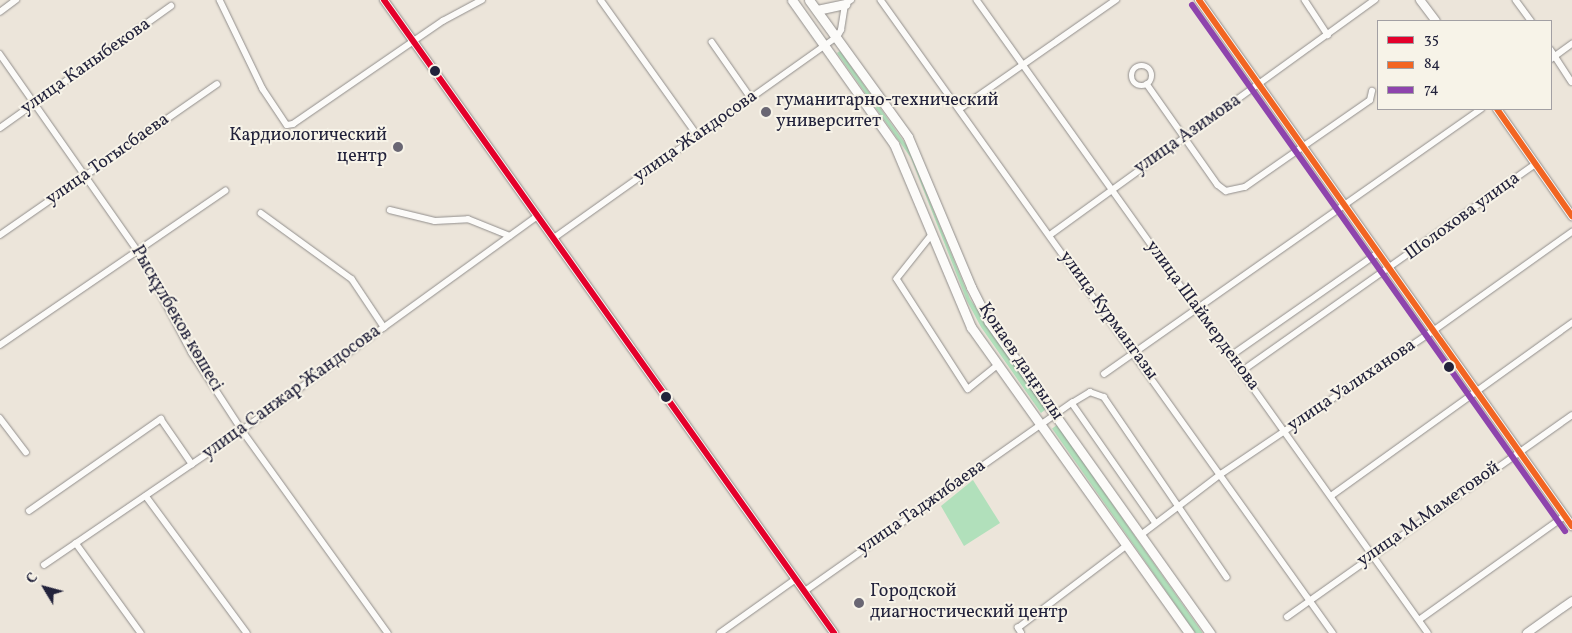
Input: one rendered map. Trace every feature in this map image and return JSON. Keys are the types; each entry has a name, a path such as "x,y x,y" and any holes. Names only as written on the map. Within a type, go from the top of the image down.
{"main road":[{"path":"384,0 834,633"},
{"name":"Қонаев даңғылы","path":"792,0 894,144 971,328 1189,633"},
{"name":"Қонаев даңғылы","path":"810,0 908,137 971,287 989,322 1210,633"},
{"path":"1199,0 1572,526"},
{"path":"1420,0 1435,20"},
{"path":"817,10 848,2"},
{"path":"1498,110 1572,216"},
{"path":"1527,633 1572,601"}],"street":[{"path":"0,12 16,0"},
{"path":"220,0 263,89 287,125 294,124 413,41 482,0"},
{"path":"601,0 698,136"},
{"name":"улица Курмангазы","path":"882,0 1135,352 1333,633"},
{"name":"улица Шаймерденова","path":"976,0 1109,190 1232,355 1428,633"},
{"path":"961,108 1024,66 1116,0"},
{"path":"1305,0 1328,34"},
{"name":"улица Азимова","path":"1050,235 1109,190 1185,138 1375,0"},
{"path":"1516,0 1530,20"},
{"path":"838,37 842,30 848,2"},
{"name":"улица Каныбекова","path":"0,128 171,6"},
{"name":"улица Жандосова","path":"554,238 838,37"},
{"path":"712,42 751,98"},
{"path":"1572,44 1552,55 1572,82"},
{"name":"Рысқұлбеков көшесі","path":"0,54 138,251 192,353 242,430 388,633"},
{"name":"улица Тогысбаева","path":"0,236 217,84"},
{"path":"1147,84 1218,185 1226,191 1244,187 1370,100 1372,91"},
{"path":"1104,374 1345,208 1480,110"},
{"name":"Шолохова улица","path":"1242,371 1389,270 1535,164"},
{"path":"0,345 225,191"},
{"path":"390,210 435,221 468,219 510,236"},
{"path":"261,213 352,279 384,327"},
{"name":"улица Санжар Жандосова","path":"44,566 242,430 538,216"},
{"name":"улица Уалиханова","path":"1141,534 1221,474 1433,331 1572,232"},
{"path":"932,235 897,279 968,389 998,365"},
{"name":"Шолохова улица","path":"1232,355 1378,253"},
{"path":"1331,496 1572,324"},
{"name":"улица Таджибаева","path":"805,591 1055,414 1090,392 1104,396 1177,508 1227,576"},
{"path":"1072,403 1156,522"},
{"name":"улица М.Маметовой","path":"1287,617 1372,554 1572,415"},
{"path":"0,418 26,452"},
{"path":"29,511 161,419 192,464"},
{"path":"146,496 247,633"},
{"path":"1419,620 1565,516"},
{"path":"76,543 141,633"},
{"path":"1021,633 1018,628 1126,546"},
{"path":"720,633 796,579"}],"green space":[{"path":"840,51 907,146 970,299 1046,409 1041,413 981,327 967,301 911,158 837,53"},
{"path":"1057,425 1203,633 1195,633 1052,428"},
{"path":"973,480 1000,523 964,546 941,506"}],"transit line":[{"name":"35","path":"384,0 834,633"},
{"name":"84","path":"1199,0 1572,526"},
{"name":"74","path":"1192,5 1565,531"},
{"name":"84","path":"1498,110 1572,216"}],"place":[{"name":"гуманитарно-технический университет","path":"766,112"},
{"name":"Кардиологический центр","path":"398,147"},
{"name":"Городской диагностический центр","path":"859,603"}]}
